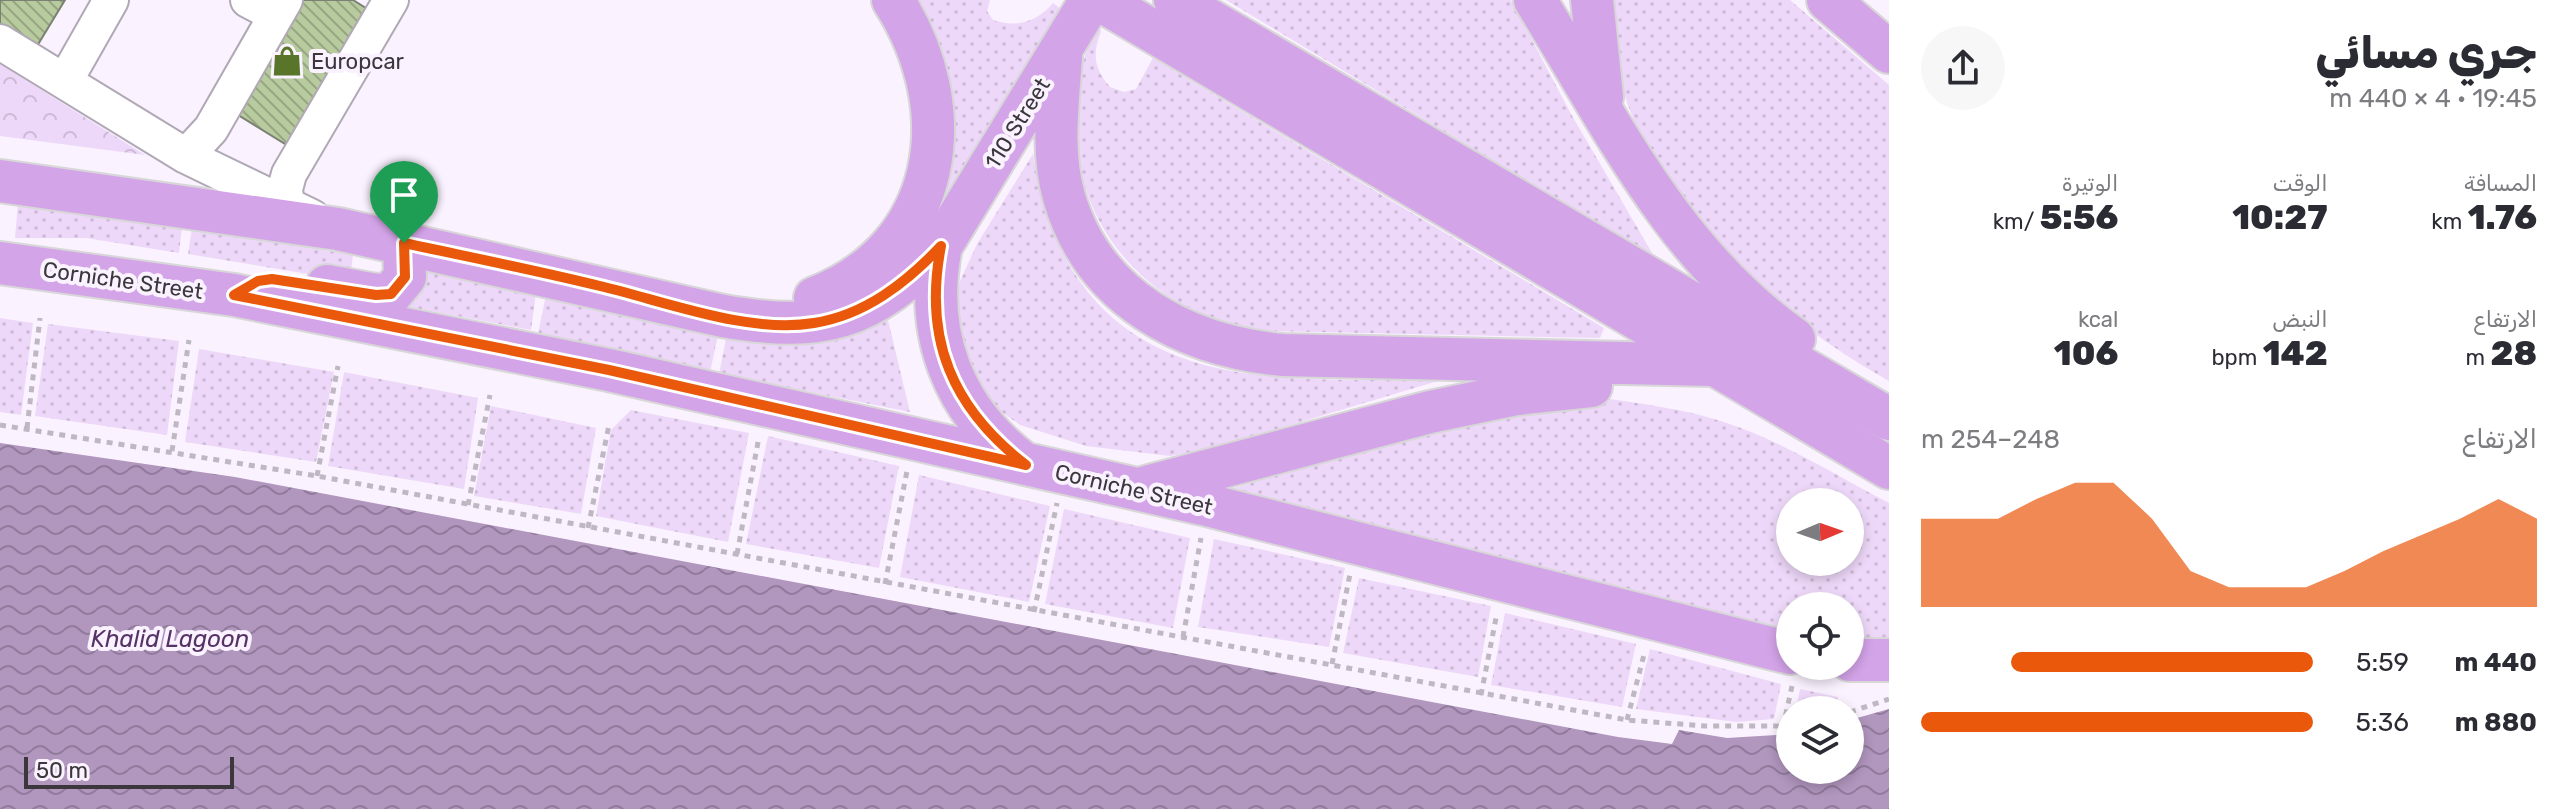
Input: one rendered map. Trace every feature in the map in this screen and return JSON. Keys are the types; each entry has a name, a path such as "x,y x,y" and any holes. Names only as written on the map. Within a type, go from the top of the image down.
{"main road":[{"path":"723,316 786,309 837,290 878,261 908,223 928,178 933,154 933,107 923,60 893,0"},
{"name":"110 Street","path":"941,246 1091,0"},
{"path":"1100,0 1889,468"},
{"path":"1175,0 1889,419"},
{"path":"1535,0 1604,110 1651,193 1724,282 1788,336 1889,402"},
{"path":"1592,0 1604,110"},
{"path":"1828,0 1889,52"},
{"path":"1061,51 1057,143 1064,196 1093,256 1131,297 1165,322 1222,347 1283,355 1714,365"},
{"path":"0,181 338,229 723,316 792,325 833,320 888,293 941,246"},
{"path":"234,295 258,281 272,279 376,295 391,294 405,277 404,243"},
{"path":"941,246 935,308 948,370 980,423 1026,465"},
{"name":"Corniche Street","path":"0,263 234,295 609,370 1138,489 1776,661"},
{"path":"1138,489 1430,412 1517,394 1582,386 1690,389 1764,396"},
{"path":"1864,660 1889,660"}],"street":[{"path":"65,81 111,0"},
{"path":"287,206 285,189 289,174 391,0"},
{"path":"186,156 211,129 270,5"},
{"path":"0,42 186,156 338,229"}],"path":[{"path":"27,428 40,318"},
{"path":"172,451 189,340"},
{"path":"317,476 338,366"},
{"path":"468,505 490,395"},
{"path":"0,425 317,476 1034,612 1627,720 1776,727"},
{"path":"588,528 609,425"},
{"path":"737,554 760,430"},
{"path":"885,584 909,461"},
{"path":"1034,612 1058,497"},
{"path":"1183,637 1203,529"},
{"path":"1332,664 1351,567"},
{"path":"1481,695 1499,603"},
{"path":"1627,720 1647,642"},
{"path":"1864,707 1889,699"}],"green space":[{"path":"916,0 990,0 987,11 993,20 1010,23 1033,19 1053,3 1060,8 950,193 947,191 955,141 952,92 938,45"},
{"path":"1226,0 1511,0 1571,114 1655,258"},
{"path":"1607,0 1790,0 1889,85 1889,381 1849,357 1771,299 1735,266 1673,192 1629,108 1618,68"},
{"path":"1097,28 1101,31 1096,61 1110,87 1124,92 1136,89 1153,58 1604,328 1600,338 1270,331 1229,323 1191,309 1157,288 1128,261 1104,229 1087,193 1078,154 1076,111 1082,68"},
{"path":"0,64 145,155 0,136"},
{"path":"1033,154 1046,214 1075,274 1113,318 1158,348 1209,366 1264,376 1441,380 1214,448 1170,456 1086,446 1020,425 993,406 966,367 956,302 960,281 977,244"},
{"path":"18,203 182,227 179,253 86,238 15,238"},
{"path":"192,228 353,255 350,281 188,254"},
{"path":"419,269 536,293 531,330 410,307 418,293"},
{"path":"546,295 718,335 710,372 538,334"},
{"path":"0,318 33,323 21,415 0,412"},
{"path":"888,320 910,412 719,374 726,339 768,344 809,343 848,335"},
{"path":"48,324 179,341 167,435 35,416"},
{"path":"199,349 334,372 316,462 185,442"},
{"path":"344,372 478,398 464,489 328,466"},
{"path":"1603,398 1664,407 1746,430 1861,488 1776,488 1776,576 1864,576 1864,489 1889,503 1889,643 1864,641 1864,592 1776,592 1776,628 1227,490 1506,409"},
{"path":"491,406 596,428 581,514 474,496"},
{"path":"631,410 749,433 728,542 596,516 611,430"},
{"path":"768,436 899,466 879,568 746,544"},
{"path":"919,475 1050,506 1029,602 900,577"},
{"path":"1064,509 1190,538 1173,628 1045,604"},
{"path":"1214,539 1345,568 1329,647 1198,627"},
{"path":"1359,578 1491,606 1478,677 1343,653"},
{"path":"1505,613 1636,644 1622,707 1491,685"},
{"path":"1650,649 1781,684 1776,696 1774,719 1736,722 1636,709"},
{"path":"1800,689 1833,696 1799,696"}],"water":[{"name":"Khalid Lagoon","path":"0,443 235,477 1618,737 1672,744 1679,730 1727,738 1776,735 1776,784 1864,784 1864,716 1889,709 1889,809 0,809"}],"building":[{"path":"0,0 65,0 37,46 0,23"},
{"path":"290,0 353,0 377,15 295,150 225,107"}],"place":[{"name":"Europcar","path":"287,61"}],"route":[{"path":"404,243 723,316 792,325 833,320 871,304 907,279 941,246 935,277 935,308 939,340 948,370 962,398 980,423 1026,465 609,370 234,295 258,281 272,279 303,281 376,295 391,294 405,277 404,243"}]}
